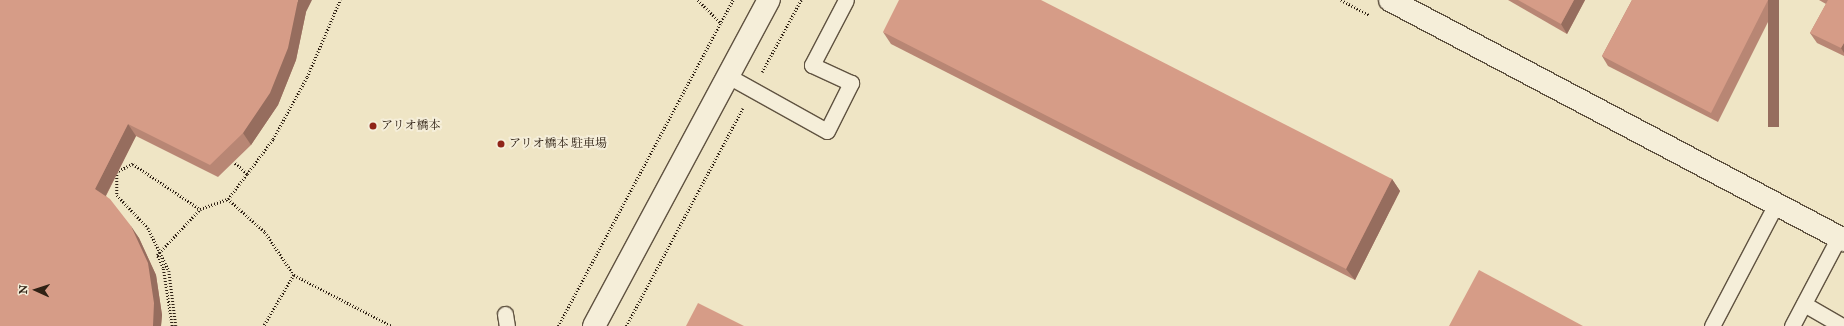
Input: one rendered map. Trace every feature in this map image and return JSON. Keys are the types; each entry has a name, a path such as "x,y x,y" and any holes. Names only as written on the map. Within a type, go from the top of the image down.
{"street":[{"path":"594,326 769,0"},
{"path":"1390,0 1841,239"}],"lane":[{"path":"728,76 754,88 827,131 851,82 812,65 846,0"},
{"path":"1712,326 1776,204"},
{"path":"1792,326 1841,239"},
{"path":"1804,304 1842,326"}],"path":[{"path":"172,326 164,268 156,255 200,209 228,199 272,140 307,77 340,0"},
{"path":"698,0 721,23"},
{"path":"558,326 733,0"},
{"path":"626,326 801,0"},
{"path":"233,162 247,174"},
{"path":"176,326 169,272 148,228 117,195 117,172 133,164 200,209"},
{"path":"228,199 265,232 294,275 392,326"},
{"path":"264,326 294,275"}],"building":[{"path":"0,0 298,0 288,48 270,93 243,133 210,165 128,124 95,189 110,199 131,226 148,263 154,303 153,326 0,326"},
{"path":"899,0 1041,0 1392,179 1346,269 883,32"},
{"path":"1518,0 1574,0 1561,24"},
{"path":"1632,0 1768,0 1711,113 1602,56"},
{"path":"1828,0 1844,0 1844,43 1841,48 1810,33"},
{"path":"1479,270 1583,326 1449,326"},
{"path":"698,303 744,326 686,326"}],"place":[{"name":"アリオ橋本","path":"373,126"},
{"name":"アリオ橋本 駐車場","path":"501,144"}]}
